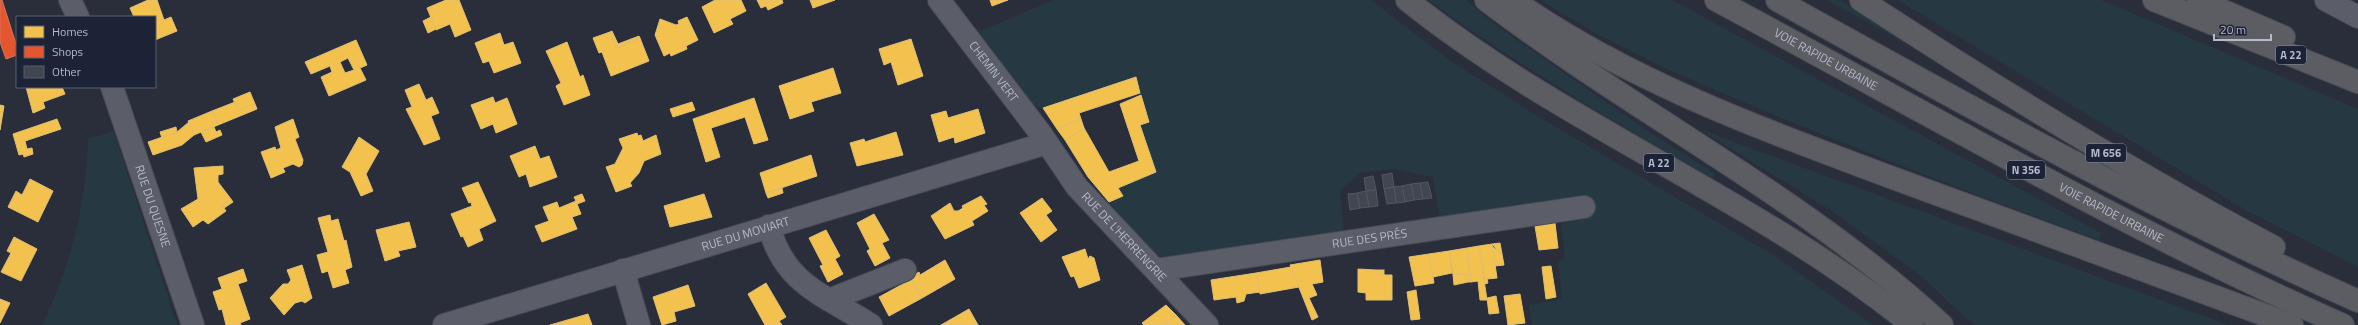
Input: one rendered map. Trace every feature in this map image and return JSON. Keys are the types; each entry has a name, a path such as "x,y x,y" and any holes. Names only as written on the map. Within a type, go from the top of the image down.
{"highway":[{"name":"A 22","path":"1407,0 1494,65 1583,120 1778,232 1856,283 1912,325"},
{"path":"1486,0 1581,69 1852,249 1898,285 1942,325"},
{"path":"1513,0 1561,31 1613,61 1722,112 1856,164 2292,325"},
{"name":"VOIE RAPIDE URBAINE","path":"1716,0 2095,206 2204,261 2343,325"},
{"name":"N 356","path":"1777,0 2123,189 2254,254 2358,301"},
{"name":"M 656","path":"1861,0 1996,86 2140,173 2358,292"},
{"name":"A 22","path":"2154,0 2358,82"},
{"path":"2198,0 2358,71"}],"street":[{"path":"70,0 78,16"},
{"name":"CHEMIN VERT","path":"940,0 1047,143"},
{"path":"2326,0 2358,17"},
{"name":"RUE DU QUESNE","path":"112,88 193,325"},
{"name":"RUE DU MOVIART","path":"444,325 1047,143"},
{"name":"RUE DE L'HERRENGRIE","path":"1047,143 1077,187 1207,325"},
{"name":"RUE DES PRÉS","path":"1156,270 1584,207"},
{"path":"769,226 774,244 786,265 804,284 829,300 855,322"},
{"path":"623,270 639,325"},
{"path":"829,300 905,270"}],"shaded area":[{"path":"1054,0 1371,0 1452,62 1539,117 1773,255 1873,325 1532,325 1529,305 1562,299 1558,262 1565,258 1561,226 1569,217 1440,219 1433,177 1394,169 1362,172 1340,190 1344,233 1159,260 1109,202 1123,196 1118,188 1156,172 1140,125 1148,122 1136,78 1043,108 1030,104 975,33"},
{"path":"1428,0 1466,0 1497,26 1646,130 1714,173 1713,179 1532,71"},
{"path":"1541,0 1672,0 2101,233 2099,240 1980,196 1821,134 1689,79 1628,50 1569,18"},
{"path":"1827,0 1840,0 1907,44"},
{"path":"1898,0 2101,0 2358,109 2358,267 2244,209"},
{"path":"1699,129 2228,325 1974,325 1921,276 1835,213"},
{"path":"114,131 177,325 42,325 61,280 75,234 84,187 88,139"}],"building: Homes":[{"path":"148,0 157,0 164,20 171,17 177,31 156,40 156,16 134,16 130,8"},
{"path":"446,0 459,0 471,30 455,37 450,24 436,30 427,8"},
{"path":"715,0 741,0 746,11 730,19 733,24 714,33 702,7"},
{"path":"757,0 782,0 783,3 768,10 766,6 761,8"},
{"path":"810,0 835,0 813,8"},
{"path":"990,0 1008,0 992,6"},
{"path":"431,17 436,29 428,33 423,21"},
{"path":"687,17 698,40 686,46 687,49 671,56 670,53 664,56 655,35 660,19 676,25 679,24 678,21"},
{"path":"612,31 618,44 639,36 640,38 616,48 610,32"},
{"path":"610,32 616,48 640,38 649,61 611,76 602,52 599,53 593,38"},
{"path":"500,33 504,45 513,42 521,63 494,73 489,61 483,63 475,43"},
{"path":"911,39 923,76 898,85 891,62 884,65 879,49"},
{"path":"356,40 367,65 360,68 366,80 329,96 321,77 332,72 330,66 311,74 305,62","holes":["348,58 354,70 345,73 340,62"]},
{"path":"567,42 580,77 583,75 590,95 564,105 556,86 561,83 546,51"},
{"path":"833,68 841,93 811,102 814,111 790,119 779,86"},
{"path":"1136,77 1140,93 1079,113 1081,119 1057,129 1043,108"},
{"path":"419,84 426,100 432,97 439,113 431,116 440,139 424,145 406,109 412,107 405,90"},
{"path":"26,88 62,88 65,94 43,102 45,108 33,113"},
{"path":"250,92 255,104 238,110 233,99"},
{"path":"1141,95 1149,122 1140,125 1156,172 1118,188 1123,196 1109,202 1088,177 1065,140 1084,128 1109,172 1139,161 1120,104"},
{"path":"493,97 495,103 507,98 517,124 496,133 493,124 481,129 471,105"},
{"path":"754,98 768,140 754,144 745,117 711,128 720,157 706,162 693,119"},
{"path":"235,102 238,110 255,104 257,109 218,125 212,111"},
{"path":"692,102 695,110 673,117 670,109"},
{"path":"0,105 4,106 0,130"},
{"path":"978,109 985,133 955,143 954,137 939,142 931,115 946,111 948,118"},
{"path":"212,111 218,125 194,135 188,121"},
{"path":"57,119 61,129 25,141 27,149 32,148 33,154 24,157 23,154 19,155 13,134"},
{"path":"293,119 299,137 295,139 303,160 302,165 299,167 293,164 283,168 285,172 271,178 261,152 275,147 276,150 281,148 275,127"},
{"path":"1081,119 1084,128 1065,140 1057,129"},
{"path":"189,122 194,135 182,145 153,155 148,142 177,132"},
{"path":"176,127 177,132 162,138 160,132"},
{"path":"214,127 216,132 220,130 222,135 206,142 201,132"},
{"path":"896,132 903,155 857,166 850,143 864,139 865,142"},
{"path":"637,133 638,136 641,135 643,141 656,135 661,154 644,161 639,173 630,183 632,186 616,192 606,167 615,164 623,148 619,139"},
{"path":"359,137 379,151 366,174 373,191 361,196 350,172 342,167"},
{"path":"535,146 540,159 549,156 557,177 530,187 526,174 519,177 510,156"},
{"path":"811,155 817,176 766,193 760,173"},
{"path":"223,166 223,174 218,175 218,182 231,199 222,205 226,211 208,224 203,220 193,227 181,209 198,199 194,168"},
{"path":"30,179 53,191 38,222 8,207 16,191 22,195"},
{"path":"478,182 496,221 479,229 483,240 468,247 463,236 461,237 451,214 472,206 462,188"},
{"path":"782,188 783,193 768,198 766,193"},
{"path":"582,194 585,201 577,204 581,214 572,217 577,229 542,242 535,226 549,221 543,207 557,202 559,208 576,201 574,197"},
{"path":"704,194 712,217 670,227 664,206"},
{"path":"981,196 987,204 984,205 988,211 972,221 974,225 945,239 931,216 950,203 954,211 958,211 963,208 962,206"},
{"path":"1042,198 1052,211 1046,215 1057,230 1041,242 1020,213"},
{"path":"231,199 233,202 224,208 222,205"},
{"path":"874,214 889,240 882,243 890,258 875,266 867,251 870,249 857,223"},
{"path":"330,215 331,221 338,219 344,241 346,240 352,267 345,270 349,283 333,288 328,271 322,273 317,255 328,252 318,218"},
{"path":"409,222 416,247 398,251 400,256 385,261 376,230"},
{"path":"1555,223 1558,248 1539,250 1535,226"},
{"path":"826,230 840,256 835,259 843,274 828,282 820,266 823,265 809,238"},
{"path":"14,237 37,249 21,281 1,272 11,253 7,251"},
{"path":"1500,243 1502,254 1492,244"},
{"path":"1492,244 1497,278 1487,279 1488,283 1485,284 1479,246"},
{"path":"1479,246 1487,300 1480,300 1478,281 1471,282 1467,248"},
{"path":"1492,246 1502,254 1504,265 1495,266"},
{"path":"1467,248 1471,282 1468,282 1467,274 1453,275 1449,251"},
{"path":"1085,249 1088,259 1090,256 1094,258 1100,280 1079,288 1074,276 1071,277 1062,257"},
{"path":"1449,251 1452,273 1433,277 1429,254"},
{"path":"1429,254 1434,283 1415,286 1409,257"},
{"path":"945,260 955,279 922,298 910,277 919,272 920,275"},
{"path":"1320,260 1323,282 1312,284 1317,295 1309,298 1318,317 1312,320 1290,265"},
{"path":"302,265 312,298 305,303 302,301 295,303 284,315 270,298 283,284 288,284 291,280 287,270"},
{"path":"1551,266 1556,297 1546,299 1542,267"},
{"path":"1291,267 1299,287 1260,294 1256,273"},
{"path":"243,269 247,281 238,284 250,319 240,323 241,325 226,325 222,309 219,310 213,292 222,289 218,278"},
{"path":"1358,269 1376,270 1376,275 1392,275 1392,300 1366,300 1366,293 1358,292"},
{"path":"1376,270 1384,270 1384,275 1376,275"},
{"path":"1256,273 1260,292 1246,294 1244,301 1237,303 1236,297 1214,300 1211,280"},
{"path":"1467,274 1468,282 1454,285 1453,275"},
{"path":"910,277 922,298 889,316 879,297 903,284 902,281"},
{"path":"766,283 786,317 779,321 782,325 765,325 748,294"},
{"path":"688,285 695,306 674,312 676,321 662,325 653,297"},
{"path":"1416,290 1420,319 1411,320 1407,292"},
{"path":"1520,294 1525,323 1508,325 1504,296"},
{"path":"1496,296 1499,313 1489,314 1487,298"},
{"path":"0,299 10,303 0,323"},
{"path":"1166,305 1176,315 1164,325 1144,325 1142,323"},
{"path":"969,309 978,325 941,325"},
{"path":"588,314 592,325 550,325"},
{"path":"1176,315 1185,325 1164,325"}],"building: Shops":[{"path":"0,0 2,0 16,44 16,55 6,59 0,42"}],"building: Other":[{"path":"1392,173 1394,187 1384,189 1382,175"},
{"path":"1373,176 1376,190 1366,191 1364,178"},
{"path":"1428,182 1432,198 1423,199 1420,183"},
{"path":"1420,183 1423,199 1414,200 1411,184"},
{"path":"1411,184 1414,200 1405,202 1402,186"},
{"path":"1402,186 1405,202 1396,203 1394,187"},
{"path":"1394,187 1396,203 1387,204 1384,189"},
{"path":"1376,190 1378,206 1369,207 1366,191"},
{"path":"1366,191 1369,207 1360,208 1357,193"},
{"path":"1357,193 1360,208 1350,210 1348,194"}]}
